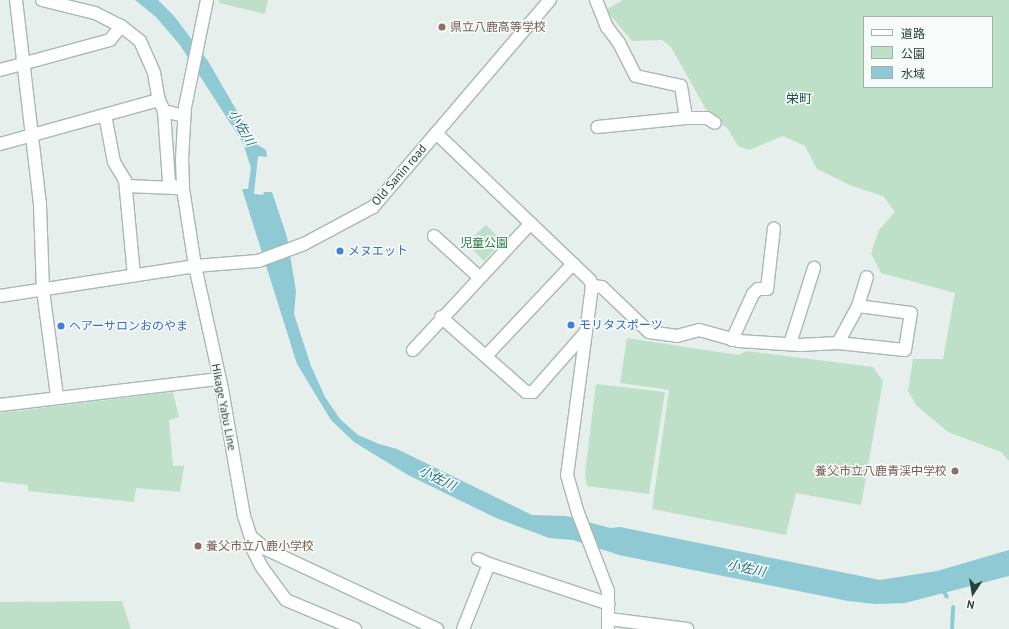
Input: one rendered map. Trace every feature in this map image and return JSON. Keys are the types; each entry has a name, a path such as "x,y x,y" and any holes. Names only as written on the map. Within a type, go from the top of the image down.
{"street":[{"path":"16,0 40,205 43,290 57,397"},
{"path":"42,0 95,13 121,26 140,41 154,73 161,105 169,182 179,189"},
{"path":"179,189 185,111 207,0"},
{"name":"Old Sanin road","path":"195,266 258,261 304,244 372,206 550,0"},
{"path":"596,0 606,27 619,43 636,76 681,86 686,118"},
{"path":"0,70 110,40 121,26"},
{"path":"0,144 105,115 161,105 185,111"},
{"path":"105,115 114,162 122,174 126,186 134,276"},
{"path":"597,127 686,118 707,118 715,123"},
{"path":"436,133 590,280 592,286 584,334 568,462 570,488 608,591 608,624 687,629"},
{"path":"126,186 179,189"},
{"name":"Hikage Yabu Line","path":"179,189 220,379 244,516 251,537 253,550 261,566 286,600 355,629"},
{"path":"413,350 441,317 531,223"},
{"path":"732,340 753,294 758,289 767,289 774,228"},
{"path":"434,236 479,277"},
{"path":"486,356 573,264"},
{"path":"0,296 195,266"},
{"path":"790,344 814,268"},
{"path":"838,343 858,306 867,277"},
{"path":"592,286 602,288 649,332 677,336 699,330 732,340 790,344 838,343 905,350 910,313 858,306"},
{"path":"441,317 526,392 533,392 584,334"},
{"path":"0,405 57,397 220,379"},
{"path":"251,537 266,549 437,629"},
{"path":"478,559 609,604"},
{"path":"463,629 490,564"}],"green space":[{"path":"220,0 268,0 265,14 219,3"},
{"path":"623,0 1009,0 1009,461 1001,452 948,432 916,405 908,391 913,359 943,359 955,293 881,273 871,253 879,230 895,212 883,196 852,186 817,169 805,146 783,136 749,150 738,146 728,129 708,113 671,47 662,40 632,41 606,10"},
{"name":"児童公園","path":"486,225 502,241 484,261 466,243"},
{"path":"627,338 738,355 747,351 873,367 883,381 861,505 796,493 786,535 652,509 669,390 620,383"},
{"path":"596,384 665,392 649,494 587,486 585,474"},
{"path":"173,392 179,417 169,420 173,466 184,466 180,492 136,488 134,502 28,491 28,485 0,482 0,413"},
{"path":"122,601 131,629 0,629 0,602"}],"water":[{"name":"小佐川","path":"135,0 158,0 174,16 208,61 256,144 266,150 267,157 258,156 254,194 263,195 264,192 272,192 287,237 296,291 294,314 311,366 325,397 340,419 358,435 379,444 397,449 532,515 566,516 610,528 620,527 880,580 937,571 1009,550 1009,576 905,603 876,604 848,601 619,555 573,540 549,538 496,518 408,475 354,442 331,420 297,364 242,189 248,189 251,168 243,143 180,45 156,17"}],"waterway":[{"path":"942,589 947,597"},
{"path":"952,629 953,607"}],"place":[{"name":"県立八鹿高等学校","path":"442,27"},
{"name":"メヌエット","path":"340,251"},
{"name":"モリタスポーツ","path":"571,325"},
{"name":"ヘアーサロンおのやま","path":"61,326"},
{"name":"養父市立八鹿青渓中学校","path":"955,471"},
{"name":"養父市立八鹿小学校","path":"198,546"}],"district":[{"name":"栄町","path":"799,99"}]}
